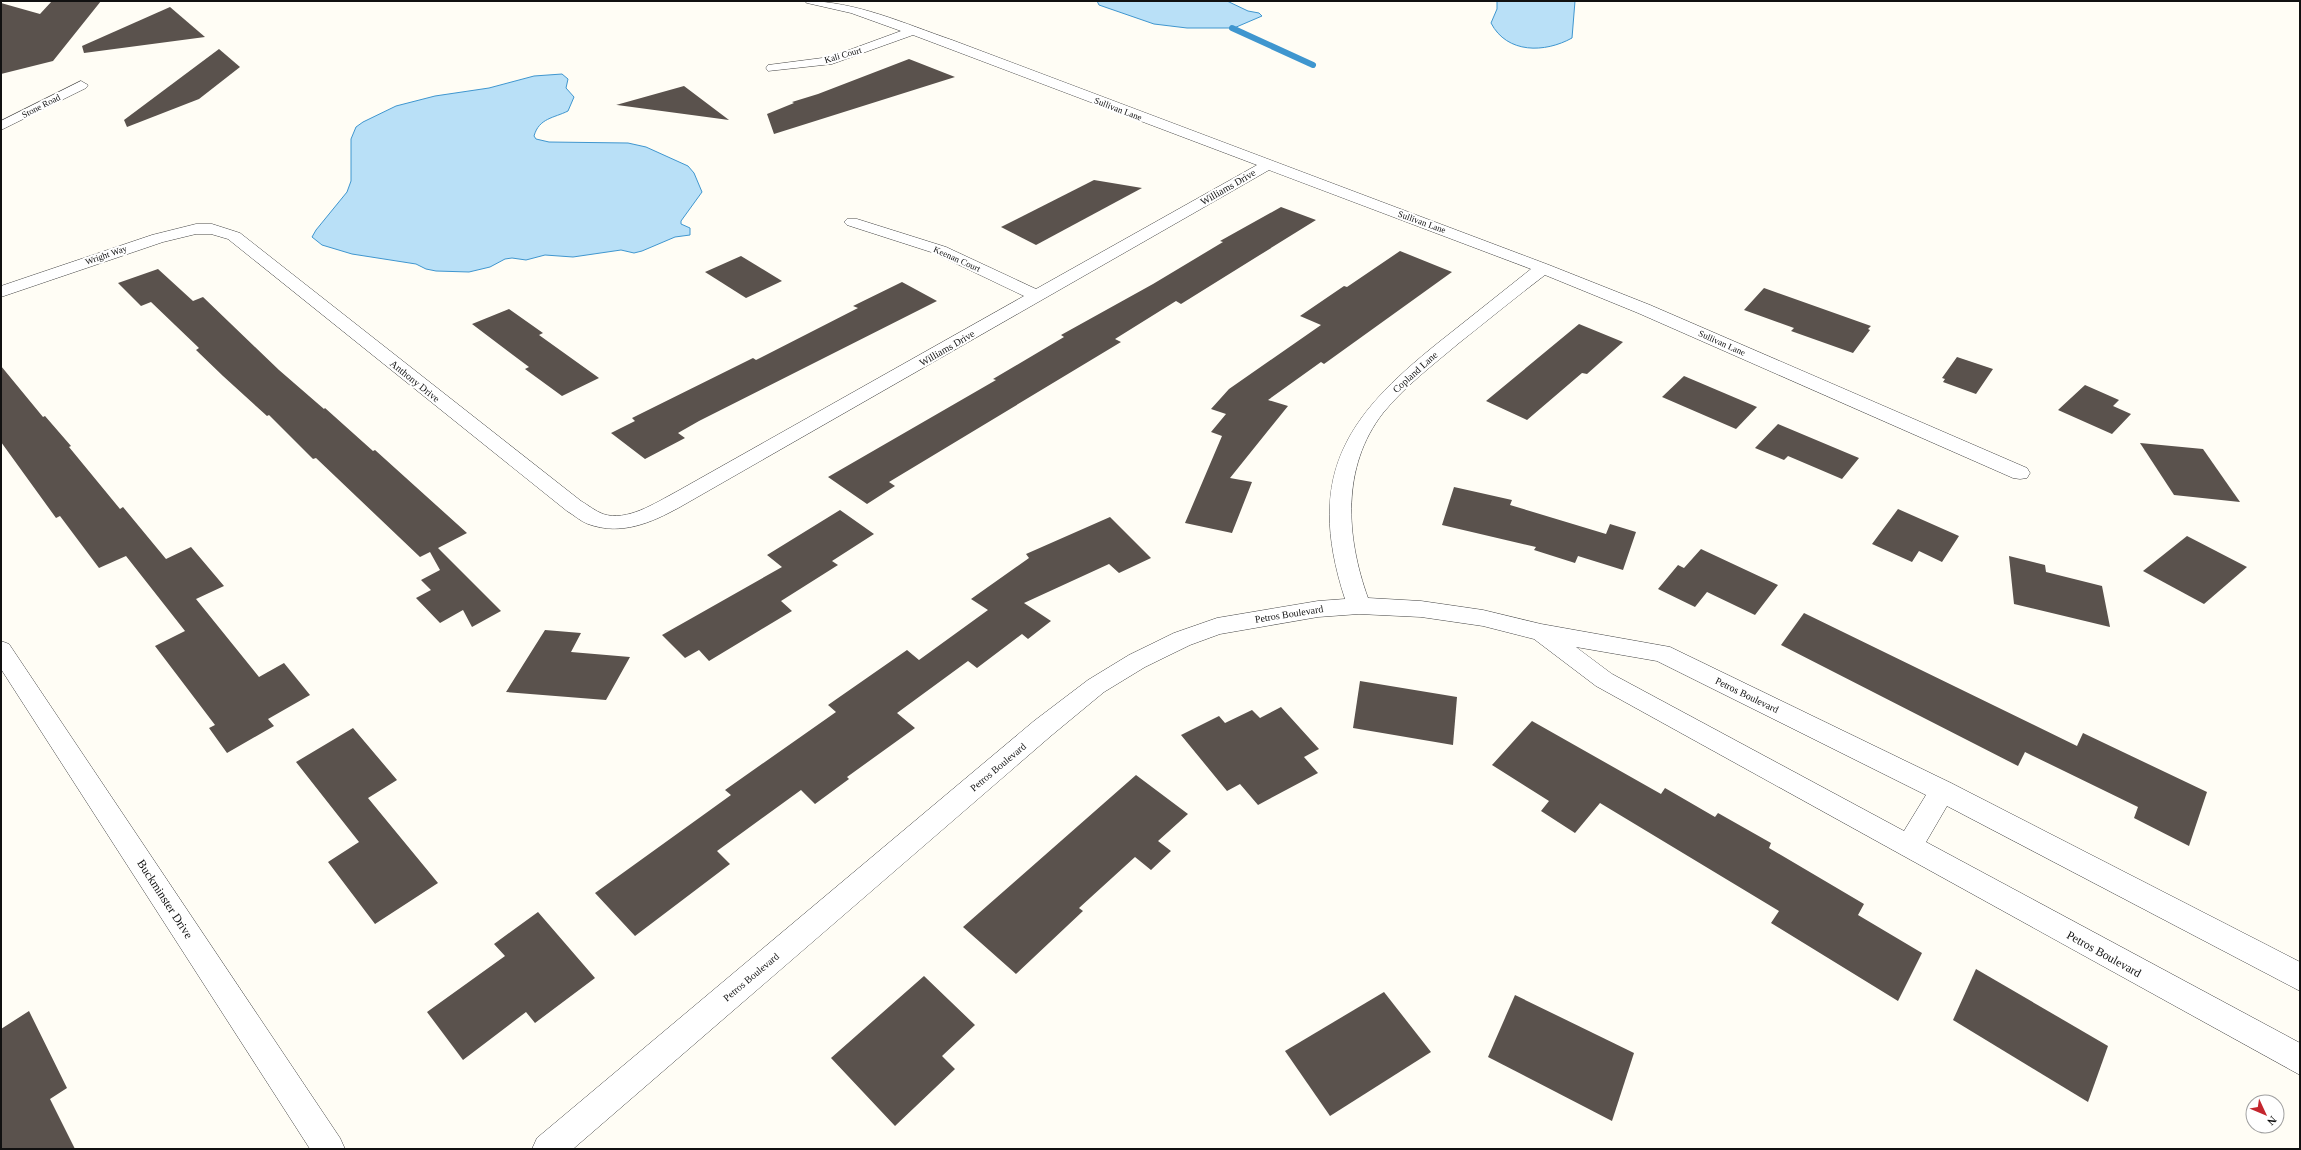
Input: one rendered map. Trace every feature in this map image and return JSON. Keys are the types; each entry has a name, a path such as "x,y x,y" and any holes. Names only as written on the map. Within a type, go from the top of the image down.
{"street":[{"name":"Sullivan Lane","path":"812,1 854,10 912,31 1543,268 1644,309 2020,473"},
{"name":"Kali Court","path":"772,68 832,60 912,31"},
{"name":"Stone Road","path":"1,126 81,85"},
{"name":"Williams Drive","path":"623,522 640,519 660,510 1267,165"},
{"name":"Keenan Court","path":"852,222 940,250 1037,296"},
{"name":"Wright Way","path":"1,292 158,238 196,229 212,228"},
{"name":"Anthony Drive","path":"212,228 234,236 574,506 594,519 607,522 623,522"},
{"name":"Copland Lane","path":"1359,606 1349,578 1342,545 1340,508 1346,471 1356,439 1378,407 1406,377 1543,268"},
{"name":"Petros Boulevard","path":"548,1149 1043,728 1096,686 1137,661 1182,639 1217,626 1318,609 1359,606 1421,609 1483,618 1541,632 1662,653 1942,791 2300,977"},
{"name":"Petros Boulevard","path":"1541,632 1604,680 2300,1060"},
{"name":"Buckminster Drive","path":"1,650 329,1149"},
{"path":"1909,847 1942,791"}],"water":[{"path":"1097,1 1227,1 1248,11 1259,13 1262,16 1234,28 1187,28 1154,24 1099,5"},
{"path":"1497,1 1575,1 1572,38 1561,43 1539,48 1527,48 1507,41 1498,33 1491,23 1497,9"},
{"path":"562,74 568,79 566,88 574,97 568,111 548,119 539,125 534,136 536,139 549,142 628,143 646,147 688,166 694,173 702,192 681,221 681,224 690,228 690,235 675,237 634,253 621,250 573,257 545,255 526,260 512,258 505,259 490,267 469,272 436,271 426,269 416,264 352,254 322,245 312,237 347,192 351,181 351,139 356,127 363,122 396,106 435,96 489,88 534,76"}],"building":[{"path":"52,1 101,1 53,61 1,74 1,3 40,14"},
{"path":"170,7 205,37 84,53 82,46"},
{"path":"219,49 240,67 199,99 127,127 124,120"},
{"path":"909,59 955,77 774,134 767,114 794,103 792,102 818,94"},
{"path":"684,86 729,120 616,105"},
{"path":"1094,180 1142,188 1036,245 1001,227"},
{"path":"1281,207 1316,220 1181,304 1176,301 1115,339 1121,342 889,482 895,486 867,504 828,477 996,380 993,379 1064,337 1061,335 1153,284 1223,242 1220,241"},
{"path":"1400,251 1452,272 1324,364 1321,362 1268,400 1288,406 1230,478 1252,482 1232,533 1185,523 1222,436 1211,432 1226,414 1211,409 1229,389 1321,325 1300,316 1344,286 1347,287"},
{"path":"741,256 782,281 746,298 705,272"},
{"path":"158,269 193,301 203,297 279,370 324,409 325,408 373,451 375,450 467,533 438,548 501,611 472,627 463,610 440,623 416,598 431,590 421,580 440,570 430,552 420,557 316,458 313,459 269,415 267,416 223,376 196,350 199,348 151,302 141,306 118,283"},
{"path":"902,282 937,301 699,421 678,433 685,438 645,459 611,433 635,421 632,418 753,358 756,360 858,308 853,306"},
{"path":"1764,288 1871,326 1868,329 1870,330 1853,353 1791,331 1794,328 1744,310"},
{"path":"509,309 543,333 539,335 599,378 562,396 525,369 529,367 472,324"},
{"path":"1579,324 1623,342 1587,374 1582,373 1527,420 1486,401"},
{"path":"1957,357 1993,369 1976,394 1943,382 1945,379 1942,378"},
{"path":"1,366 43,417 45,416 71,446 69,447 120,509 123,507 166,559 191,547 224,586 196,599 259,677 284,663 310,695 268,719 274,726 227,753 209,728 215,725 155,646 185,631 126,556 99,568 60,516 56,518 1,442"},
{"path":"1684,376 1757,407 1736,429 1662,397"},
{"path":"2085,385 2119,400 2113,406 2131,414 2112,434 2058,410"},
{"path":"1778,424 1859,458 1842,479 1788,456 1784,460 1755,448"},
{"path":"2140,443 2203,449 2240,502 2174,495"},
{"path":"1454,487 1512,500 1510,505 1606,534 1610,524 1636,532 1623,570 1578,556 1575,563 1534,550 1536,547 1442,525"},
{"path":"1898,509 1959,536 1942,562 1919,551 1912,562 1872,544"},
{"path":"840,510 874,534 832,561 838,565 781,601 792,611 709,661 699,650 685,658 662,635 782,567 767,555"},
{"path":"1110,517 1151,558 1119,573 1109,564 1024,603 1051,621 1028,639 1022,634 977,668 968,661 897,713 915,728 847,777 849,779 815,804 801,790 717,851 730,864 635,936 595,893 731,795 725,790 836,712 828,705 907,650 919,660 988,610 971,599 1029,558 1026,554"},
{"path":"2187,536 2247,567 2204,604 2143,571"},
{"path":"1701,549 1778,585 1755,615 1707,592 1695,607 1658,589 1678,565 1684,568"},
{"path":"2009,556 2045,565 2046,572 2102,586 2110,627 2014,604"},
{"path":"1804,613 2077,746 2083,733 2207,792 2189,846 2134,818 2138,807 2025,752 2018,766 1781,645"},
{"path":"545,630 581,633 571,652 630,657 606,700 506,692"},
{"path":"1360,681 1457,697 1453,745 1353,728"},
{"path":"1281,707 1319,749 1304,757 1318,773 1258,805 1240,784 1227,791 1181,735 1219,716 1225,723 1252,710 1260,718"},
{"path":"1532,721 1661,794 1665,788 1715,817 1718,813 1771,843 1769,848 1864,904 1858,915 1922,953 1898,1001 1771,923 1779,911 1600,803 1575,833 1541,811 1549,801 1492,765"},
{"path":"353,728 397,780 368,798 438,883 375,924 328,862 359,842 296,762"},
{"path":"1136,775 1188,814 1158,841 1171,851 1151,870 1135,857 1079,908 1083,911 1016,974 963,927"},
{"path":"538,912 595,978 535,1023 526,1012 463,1060 427,1012 505,956 494,944"},
{"path":"1976,969 2108,1046 2088,1102 1953,1020"},
{"path":"924,976 975,1025 942,1056 955,1069 895,1126 831,1058"},
{"path":"1384,992 1431,1052 1330,1116 1285,1051"},
{"path":"1515,995 1634,1053 1612,1121 1488,1057"},
{"path":"29,1011 67,1088 50,1099 75,1149 1,1149 1,1029"}],"waterway":[{"path":"1232,28 1313,65"}]}
